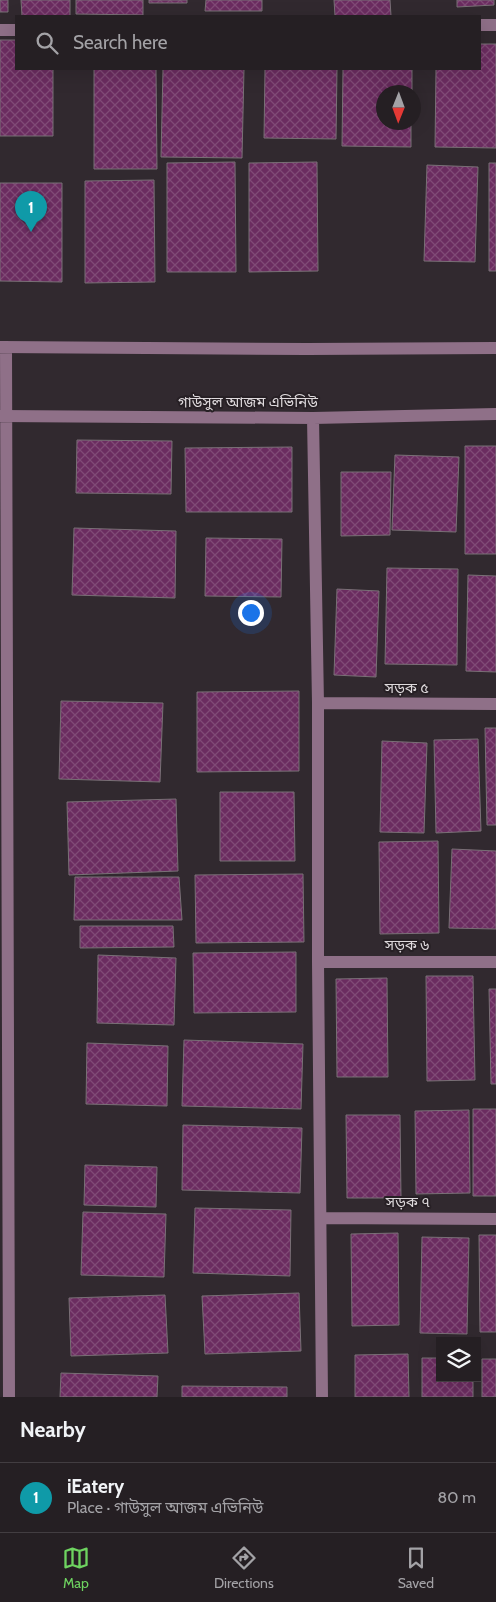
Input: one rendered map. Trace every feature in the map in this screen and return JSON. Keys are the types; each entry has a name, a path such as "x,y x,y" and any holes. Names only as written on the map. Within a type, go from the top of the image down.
{"street":[{"path":"481,25 496,25"},
{"path":"0,30 15,30"},
{"path":"9,1397 3,347 496,348"},
{"name":"গাউসুল আজম এভিনিউ","path":"3,417 314,418 496,414"},
{"path":"314,418 318,703 322,1397"},
{"name":"সড়ক ৫","path":"318,703 496,704"},
{"name":"সড়ক ৬","path":"318,962 496,962"},
{"name":"সড়ক ৭","path":"321,1218 496,1219"}],"building":[{"path":"0,0 8,0 8,12 0,12"},
{"path":"21,0 70,0 70,15 22,15"},
{"path":"76,0 143,0 143,15 76,14"},
{"path":"149,0 187,0 187,3 149,3"},
{"path":"206,0 262,0 262,11 205,11"},
{"path":"334,0 390,0 391,15 335,15"},
{"path":"457,0 494,0 494,5 457,7"},
{"path":"0,40 15,40 15,70 53,70 53,136 0,136"},
{"path":"481,44 496,44 496,148 435,147 436,70 481,70"},
{"path":"94,70 156,70 157,169 94,169"},
{"path":"163,70 244,70 242,158 161,157"},
{"path":"265,70 337,70 336,139 264,138"},
{"path":"343,70 412,70 412,85 376,85 376,130 411,130 411,147 342,146"},
{"path":"235,162 236,272 167,272 167,163"},
{"path":"317,162 318,271 249,272 249,163"},
{"path":"489,163 496,163 496,271 489,271"},
{"path":"427,165 478,167 475,262 424,261"},
{"path":"154,180 155,282 85,283 85,181"},
{"path":"0,183 62,183 62,282 0,281"},
{"path":"77,440 172,441 171,494 76,493"},
{"path":"465,446 496,446 496,554 465,554"},
{"path":"292,447 292,512 186,512 185,448"},
{"path":"395,455 459,457 456,532 392,530"},
{"path":"341,472 391,472 390,535 341,536"},
{"path":"74,528 176,531 175,598 72,595"},
{"path":"206,538 282,539 281,597 205,596"},
{"path":"387,568 458,569 457,665 385,664"},
{"path":"468,575 496,576 496,672 466,671"},
{"path":"337,589 379,591 376,677 334,675"},
{"path":"299,691 299,771 197,772 197,692"},
{"path":"61,701 163,703 160,782 59,779"},
{"path":"485,728 496,728 496,825 487,825"},
{"path":"478,739 481,831 436,833 434,740"},
{"path":"382,741 427,743 424,833 380,832"},
{"path":"220,792 294,792 295,861 220,861"},
{"path":"176,799 178,871 69,875 67,802"},
{"path":"438,841 439,933 380,934 379,842"},
{"path":"452,849 496,851 496,929 449,928"},
{"path":"303,874 304,942 196,943 195,875"},
{"path":"75,877 179,877 182,920 74,920"},
{"path":"80,926 173,926 174,947 80,948"},
{"path":"296,952 296,1012 194,1013 193,953"},
{"path":"98,955 176,958 174,1025 97,1023"},
{"path":"426,976 473,976 475,1080 427,1081"},
{"path":"387,978 388,1077 337,1077 336,979"},
{"path":"489,989 496,989 496,1084 491,1084"},
{"path":"184,1040 303,1044 301,1109 182,1106"},
{"path":"87,1043 168,1046 167,1106 86,1104"},
{"path":"473,1109 496,1109 496,1196 473,1196"},
{"path":"469,1110 470,1193 416,1194 415,1111"},
{"path":"346,1115 400,1115 401,1198 347,1198"},
{"path":"183,1125 302,1128 300,1193 182,1190"},
{"path":"85,1165 157,1167 156,1207 84,1205"},
{"path":"195,1208 291,1210 290,1276 193,1273"},
{"path":"83,1212 166,1214 164,1277 81,1275"},
{"path":"398,1233 399,1325 352,1326 351,1234"},
{"path":"479,1235 496,1235 496,1332 480,1332"},
{"path":"422,1237 469,1238 467,1334 420,1333"},
{"path":"299,1293 301,1351 205,1354 202,1296"},
{"path":"165,1295 168,1353 71,1356 69,1298"},
{"path":"408,1354 409,1397 355,1397 355,1355"},
{"path":"422,1358 436,1358 436,1382 473,1382 473,1397 422,1397"},
{"path":"482,1359 496,1359 496,1397 482,1397"},
{"path":"61,1373 158,1376 157,1397 60,1397"},
{"path":"182,1386 287,1387 287,1397 182,1397"}],"place":[{"name":"iEatery","path":"31,232"}]}
